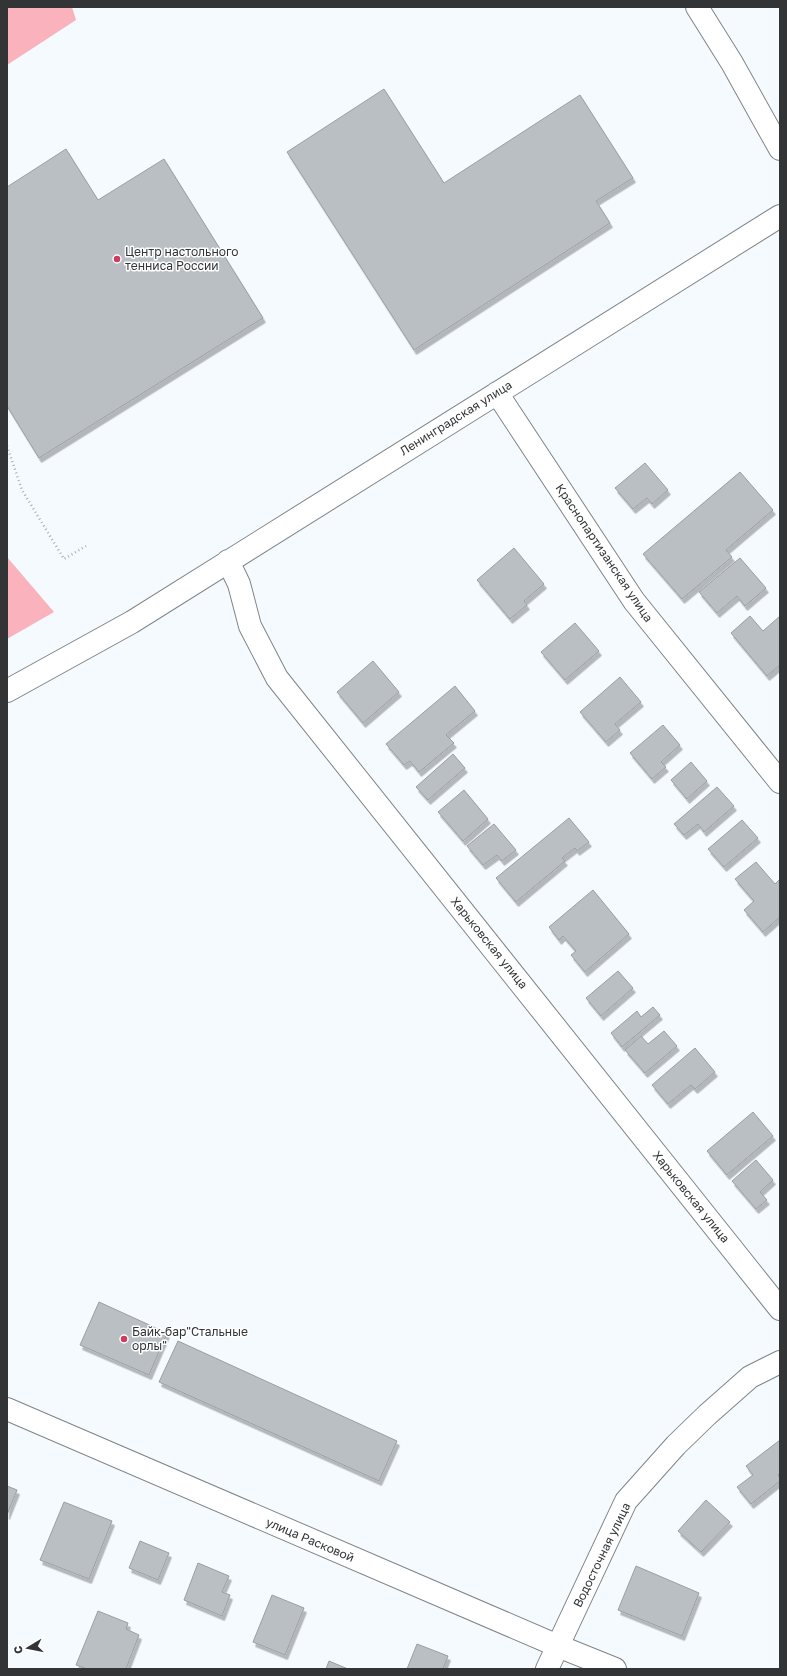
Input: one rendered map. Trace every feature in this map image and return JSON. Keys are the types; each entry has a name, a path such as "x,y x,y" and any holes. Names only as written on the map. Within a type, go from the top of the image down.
{"street":[{"path":"697,7 732,62 780,149"},
{"name":"Ленинградская улица","path":"7,691 132,622 780,216"},
{"name":"Краснопартизанская улица","path":"497,393 634,601 780,782"},
{"name":"Харьковская улица","path":"228,561 239,584 250,626 277,678 780,1309"},
{"name":"Водосточная улица","path":"548,1669 626,1501 676,1445 707,1415 750,1377 780,1362"},
{"name":"улица Расковой","path":"7,1409 614,1669"}],"path":[{"path":"7,446 22,490 64,559 86,546"}],"shaded area":[{"path":"7,7 72,7 76,20 7,65"},
{"path":"7,557 54,612 7,639"}],"building":[{"path":"384,89 444,183 580,95 633,178 596,201 610,223 414,350 287,152"},
{"name":"Центр настольного тенниса России","path":"66,149 98,200 164,159 263,318 39,458 7,406 7,187"},
{"path":"645,463 668,490 652,504 647,498 633,509 615,488"},
{"path":"740,472 773,510 726,550 732,557 682,599 643,554"},
{"path":"514,548 544,584 524,601 527,605 510,619 477,580"},
{"path":"740,558 766,588 745,606 737,596 717,613 699,592"},
{"path":"750,616 763,631 780,616 780,665 767,676 731,633"},
{"path":"575,623 599,651 565,680 541,652"},
{"path":"373,661 399,692 363,723 337,692"},
{"path":"620,677 641,702 615,724 620,730 606,742 580,712"},
{"path":"455,686 475,711 446,735 454,743 419,772 410,761 404,765 386,744"},
{"path":"663,725 680,745 661,762 666,767 652,779 630,753"},
{"path":"453,754 465,768 428,800 416,787"},
{"path":"691,762 707,781 687,799 671,780"},
{"path":"717,787 734,806 704,832 698,824 684,835 674,824"},
{"path":"464,790 488,819 463,841 438,812"},
{"path":"569,818 589,842 577,851 575,848 562,858 565,861 516,902 496,878"},
{"path":"742,820 758,838 724,867 708,849"},
{"path":"494,824 516,850 502,861 497,855 483,865 467,846"},
{"path":"756,862 775,884 780,879 780,917 763,932 744,910 754,901 735,879"},
{"path":"593,890 629,934 585,972 571,955 576,951 563,936 559,940 549,927"},
{"path":"618,971 633,988 601,1016 586,998"},
{"path":"653,1007 660,1015 622,1047 611,1033 637,1011 641,1017"},
{"path":"664,1031 677,1046 645,1073 625,1050 641,1036 648,1044"},
{"path":"695,1048 715,1072 695,1089 691,1085 668,1104 652,1085"},
{"path":"753,1112 773,1136 727,1175 707,1151"},
{"path":"756,1160 773,1180 760,1192 767,1200 756,1209 732,1181"},
{"name":"Байк-бар\"Стальные орлы\"","path":"99,1302 167,1333 149,1375 80,1345"},
{"path":"178,1341 397,1441 379,1481 159,1382"},
{"path":"780,1440 780,1473 778,1475 780,1481 751,1504 737,1487 753,1475 746,1466"},
{"path":"7,1486 17,1490 7,1515"},
{"path":"706,1500 730,1522 701,1552 678,1531"},
{"path":"64,1502 112,1521 89,1579 40,1560"},
{"path":"140,1541 169,1553 158,1580 129,1568"},
{"path":"198,1563 229,1576 222,1592 230,1595 222,1616 184,1600"},
{"path":"636,1566 699,1593 682,1636 618,1610"},
{"path":"272,1595 304,1608 285,1655 253,1642"},
{"path":"98,1611 128,1623 126,1629 139,1635 126,1669 87,1669 76,1665"},
{"path":"417,1644 448,1656 443,1669 407,1669"},
{"path":"329,1661 348,1669 326,1669"}],"place":[{"name":"Центр настольного тенниса России","path":"117,259"},
{"name":"Байк-бар\"Стальные орлы\"","path":"124,1339"}]}
